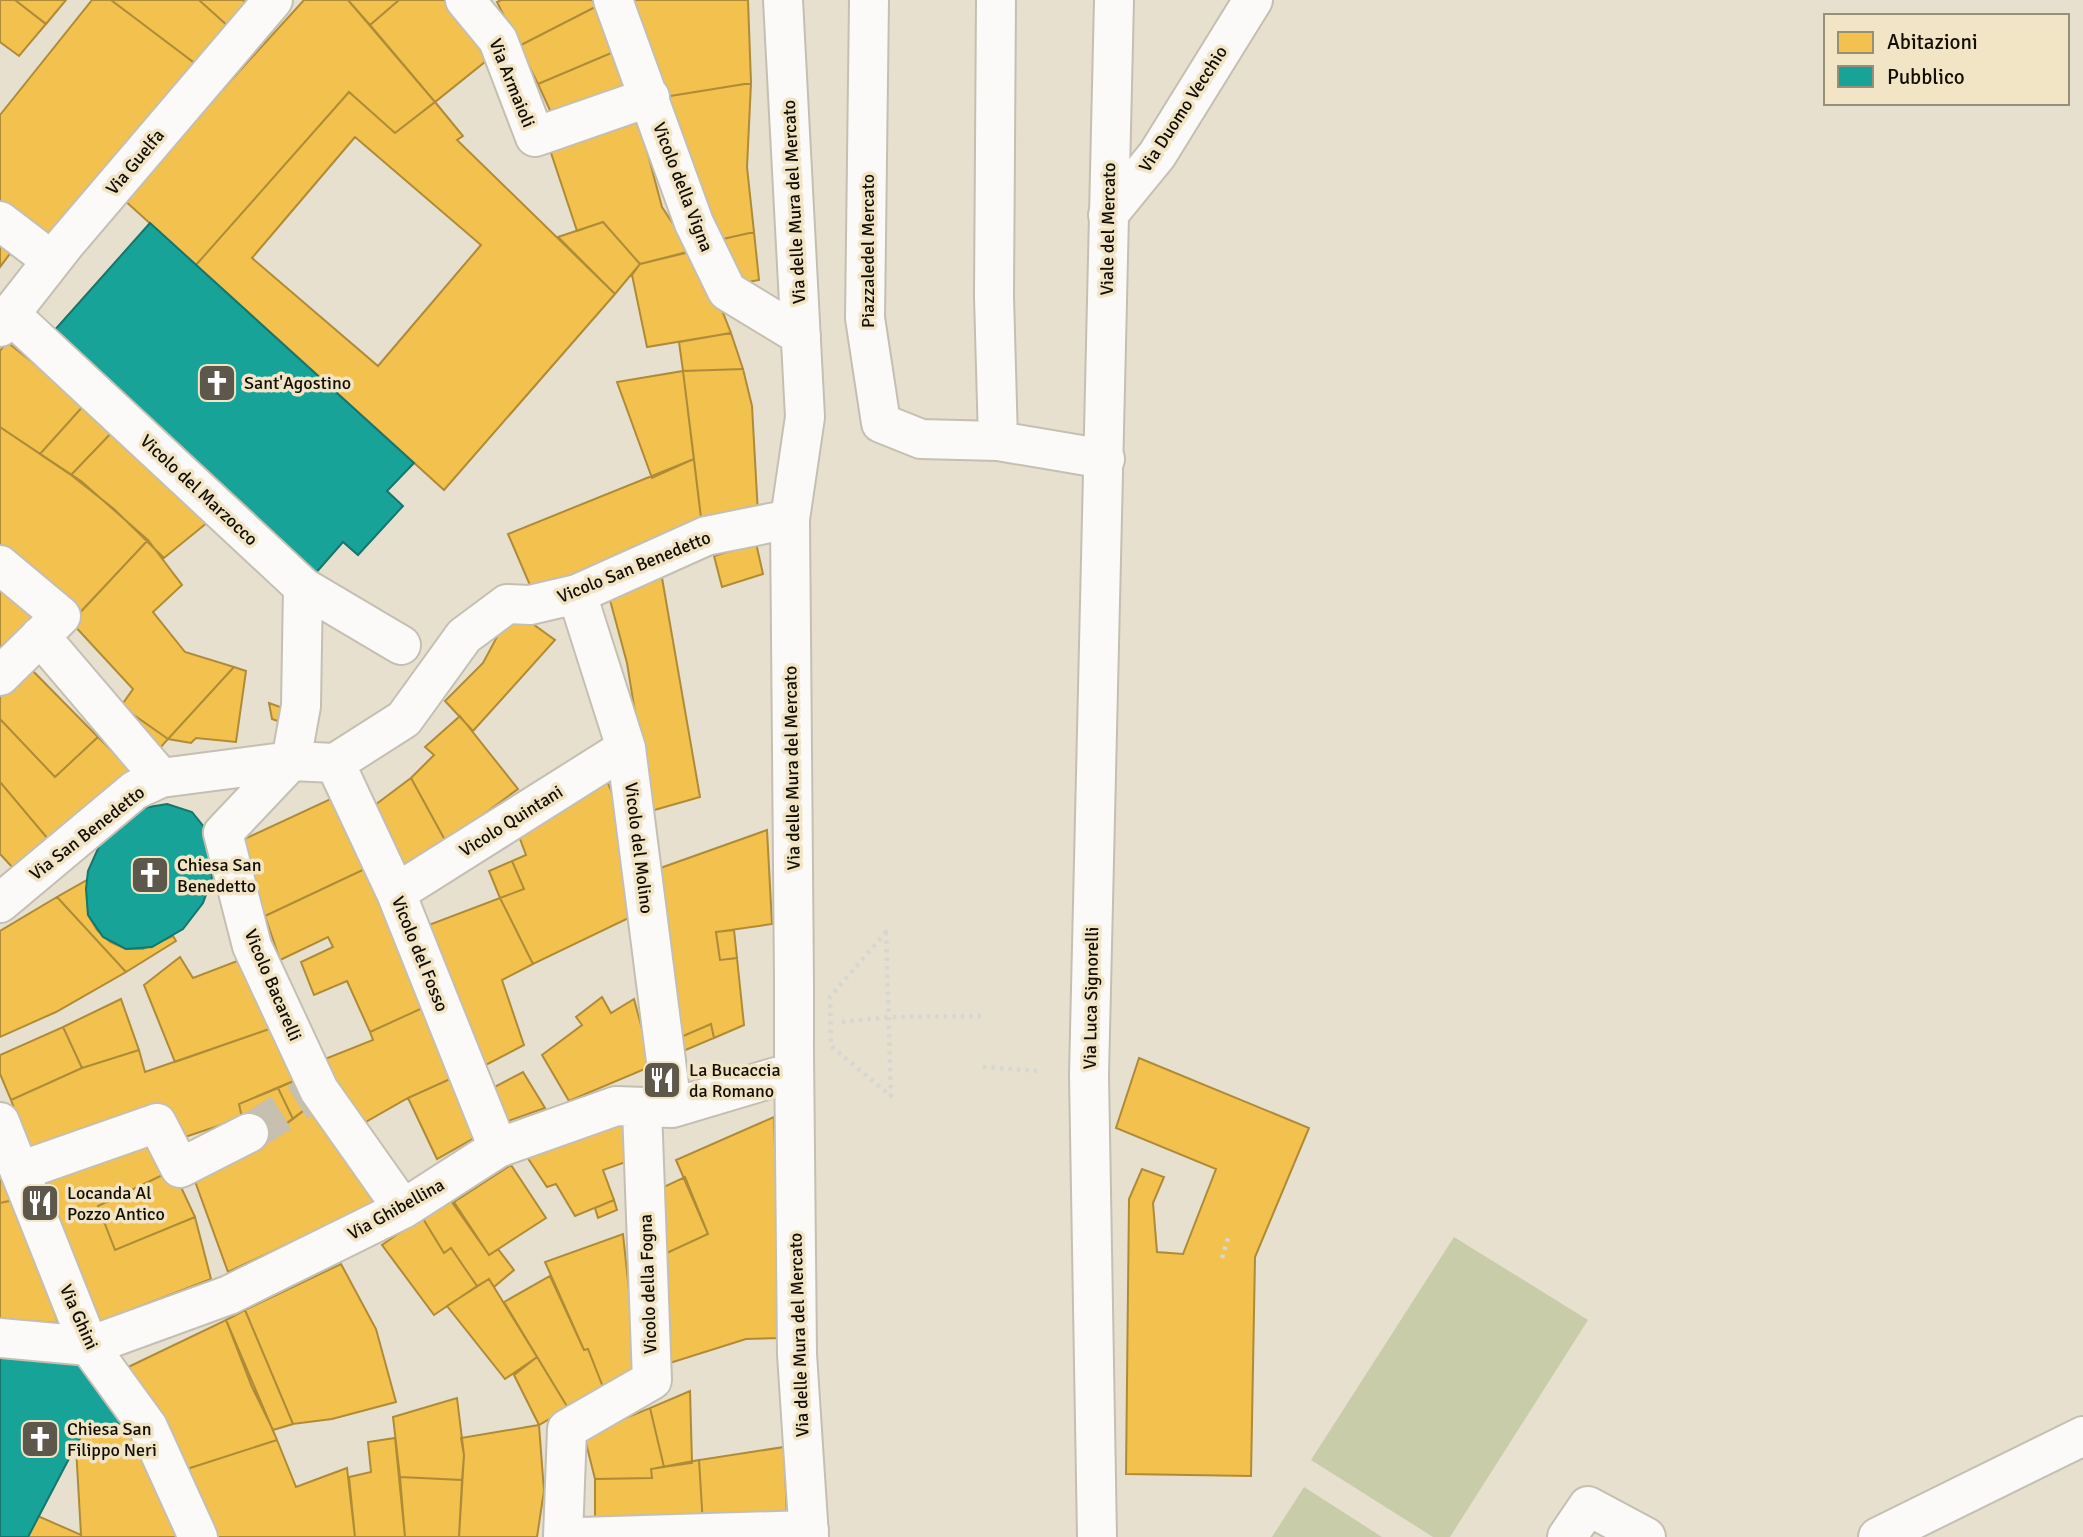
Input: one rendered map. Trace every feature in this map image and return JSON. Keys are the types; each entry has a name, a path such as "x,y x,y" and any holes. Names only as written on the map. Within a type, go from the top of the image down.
{"street":[{"name":"Via Guelfa","path":"6,321 51,260 273,0"},
{"name":"Via Armaioli","path":"465,0 498,40 535,137 650,97"},
{"name":"Vicolo della Vigna","path":"613,0 694,223 727,291 801,335"},
{"name":"Via delle Mura del Mercato","path":"783,0 805,417 790,519 797,1354 809,1533"},
{"name":"Piazzaledel Mercato","path":"869,0 865,318 881,423 921,439 998,441 1105,458"},
{"path":"996,0 994,296 998,441"},
{"name":"Viale del Mercato","path":"1105,458 1114,0"},
{"name":"Via Duomo Vecchio","path":"1108,215 1157,155 1253,0"},
{"path":"0,221 51,260"},
{"name":"Vicolo del Marzocco","path":"6,321 303,587 401,645"},
{"name":"Via Luca Signorelli","path":"1097,1537 1089,1075 1105,458"},
{"name":"Vicolo San Benedetto","path":"335,763 404,719 464,636 507,604 530,605 576,594 706,536 790,519"},
{"path":"0,565 61,616 0,676"},
{"path":"291,761 301,706 303,587"},
{"name":"Vicolo del Molino","path":"576,594 626,748 657,1108"},
{"name":"Via San Benedetto","path":"0,903 135,790 161,778 40,636"},
{"name":"Vicolo Quintani","path":"396,894 626,748"},
{"path":"161,778 291,761 335,763"},
{"name":"Vicolo Bacarelli","path":"291,761 223,832 252,946 313,1094 403,1209"},
{"name":"Vicolo del Fosso","path":"335,763 396,894 498,1148"},
{"name":"Via Ghibellina","path":"0,1338 89,1346 229,1295 403,1209 498,1148 616,1106 657,1108 776,1077 794,1061"},
{"name":"Vicolo della Fogna","path":"563,1537 567,1429 652,1380 657,1108"},
{"name":"Via Ghini","path":"0,1122 89,1346 148,1427 198,1537"},
{"path":"20,1171 157,1123 180,1168 249,1133"},
{"path":"1878,1537 2083,1436"},
{"path":"1567,1537 1588,1506 1646,1537"},
{"path":"581,1537 809,1533"}],"path":[{"path":"886,932 888,1017 891,1097 831,1046 828,1023 830,997 886,932"},
{"path":"828,1023 888,1017 981,1016"},
{"path":"1222,1258 1228,1238"}],"green space":[{"path":"1454,1237 1588,1320 1450,1537 1433,1537 1311,1460"},
{"path":"1304,1487 1382,1537 1272,1537"}],"building: Abitazioni":[{"path":"0,0 15,0 46,24 19,56 0,42"},
{"path":"15,0 66,0 46,24"},
{"path":"92,0 111,0 197,65 43,242 0,202 0,115"},
{"path":"111,0 199,0 229,27 197,65"},
{"path":"199,0 243,0 247,4 229,27"},
{"path":"304,0 348,0 435,102 395,133 349,92 196,265 123,199"},
{"path":"348,0 399,0 370,25"},
{"path":"399,0 444,0 491,57 435,102 370,25"},
{"path":"627,0 748,0 751,83 664,97"},
{"path":"497,2 605,2 519,46"},
{"path":"605,2 623,48 538,84 519,46"},
{"path":"623,48 634,91 554,119 538,84"},
{"path":"751,83 747,167 754,232 714,241 664,97"},
{"path":"349,92 395,133 435,102 463,136 457,140 615,294 444,490 196,265","holes":["355,137 481,245 378,366 252,258"]},
{"path":"636,109 662,207 691,251 640,264 603,222 577,231 546,138"},
{"path":"603,222 640,264 615,294 558,237"},
{"path":"754,232 759,280 732,285 714,241"},
{"path":"0,236 15,247 0,267"},
{"path":"698,250 731,333 647,347 632,275 640,264"},
{"path":"731,333 743,369 683,371 679,342"},
{"path":"7,342 85,404 40,454 0,427 0,351"},
{"path":"743,369 752,406 758,514 702,526 683,371"},
{"path":"683,371 694,459 652,478 617,382"},
{"path":"85,404 116,428 71,475 40,454"},
{"path":"0,427 81,481 148,540 74,619 0,556"},
{"path":"116,428 208,522 164,558 114,509 71,475"},
{"path":"694,459 702,526 535,597 508,534"},
{"path":"148,540 182,585 153,612 185,652 234,667 168,739 121,706 133,689 71,622"},
{"path":"756,543 763,574 722,587 714,556"},
{"path":"661,572 700,797 651,811 627,663 607,589"},
{"path":"0,577 47,612 0,662"},
{"path":"512,609 555,640 473,731 445,701 483,663"},
{"path":"28,666 98,737 55,777 0,719 0,695"},
{"path":"234,667 246,671 236,742 196,738 191,743 168,739"},
{"path":"269,703 297,713 292,726 272,719"},
{"path":"121,706 168,739 161,747 115,714"},
{"path":"460,716 518,789 446,842 411,778 434,755 425,747"},
{"path":"0,719 55,777 98,737 135,774 48,839 0,782"},
{"path":"604,774 613,795 635,915 533,964 500,898 524,889 512,861 526,855 517,831"},
{"path":"411,778 446,842 397,872 367,811"},
{"path":"0,782 48,839 14,869 0,854"},
{"path":"337,796 369,867 265,916 238,842"},
{"path":"767,830 772,924 716,932 720,960 737,958 744,1025 714,1038 711,1024 674,1040 652,871"},
{"path":"512,861 524,889 500,898 489,871"},
{"path":"369,867 429,1005 370,1032 347,981 314,995 301,962 333,947 328,937 280,960 265,916"},
{"path":"87,880 88,915 97,930 110,942 126,949 143,949 173,936 176,941 126,972 57,897"},
{"path":"57,897 126,972 56,1012 0,1037 0,931"},
{"path":"500,898 533,964 502,980 524,1045 476,1070 426,926"},
{"path":"734,930 737,958 720,960 716,932"},
{"path":"180,957 193,978 245,958 275,1027 175,1062 144,985"},
{"path":"602,997 611,1013 634,999 652,1066 569,1101 542,1055 582,1025 576,1017"},
{"path":"121,999 139,1050 82,1068 63,1027"},
{"path":"429,1005 459,1075 408,1098 357,1127 320,1061 373,1040 370,1032"},
{"path":"711,1024 714,1038 676,1054 674,1040"},
{"path":"63,1027 82,1068 11,1100 0,1074 0,1055"},
{"path":"275,1027 298,1079 239,1104 242,1118 176,1140 32,1155 11,1100 82,1068 139,1050 145,1072"},
{"path":"1139,1058 1309,1128 1255,1257 1251,1476 1126,1474 1129,1199 1142,1169 1164,1177 1153,1203 1157,1252 1183,1254 1216,1169 1116,1128"},
{"path":"523,1072 545,1108 505,1122 489,1090"},
{"path":"459,1075 483,1133 437,1159 408,1098"},
{"path":"298,1079 311,1105 293,1119 278,1088"},
{"path":"278,1088 293,1119 256,1146 242,1118 239,1104"},
{"path":"311,1105 380,1201 228,1272 192,1173 256,1146"},
{"path":"774,1117 781,1338 746,1339 670,1363 658,1257 708,1234 676,1160"},
{"path":"622,1118 637,1158 603,1170 614,1200 575,1216 556,1184 547,1187 527,1157"},
{"path":"152,1132 173,1170 98,1206 115,1250 195,1217 211,1279 95,1324 32,1177"},
{"path":"0,1158 18,1199 0,1203"},
{"path":"511,1165 546,1218 489,1255 454,1202"},
{"path":"173,1170 195,1217 115,1250 98,1206"},
{"path":"685,1177 708,1234 658,1257 655,1191"},
{"path":"449,1198 489,1255 498,1249 514,1270 494,1287 489,1279 477,1286 451,1248 444,1253 422,1217"},
{"path":"18,1199 58,1323 0,1319 0,1203"},
{"path":"614,1200 617,1210 598,1218 595,1208"},
{"path":"422,1217 444,1253 451,1248 477,1286 434,1315 382,1245"},
{"path":"623,1234 637,1366 603,1387 588,1349 584,1350 545,1262"},
{"path":"341,1264 376,1329 396,1402 332,1419 293,1424 245,1310"},
{"path":"550,1276 584,1350 588,1349 603,1387 568,1408 504,1302"},
{"path":"489,1279 537,1357 505,1379 447,1306"},
{"path":"245,1310 293,1424 273,1430 252,1387 226,1320"},
{"path":"226,1320 277,1440 187,1469 122,1370"},
{"path":"537,1357 568,1408 539,1425 514,1375"},
{"path":"690,1391 692,1463 664,1467 650,1408"},
{"path":"457,1398 464,1455 462,1480 400,1477 393,1417"},
{"path":"650,1408 664,1467 651,1469 652,1478 595,1479 584,1435"},
{"path":"130,1421 186,1537 28,1537 38,1516 81,1535 76,1447 84,1430"},
{"path":"539,1425 544,1491 537,1537 459,1537 464,1455 461,1438"},
{"path":"395,1438 405,1537 355,1537 349,1477 371,1472 368,1442"},
{"path":"277,1440 296,1487 347,1468 355,1537 213,1537 187,1469"},
{"path":"784,1447 787,1517 703,1525 699,1460"},
{"path":"699,1460 703,1525 595,1526 595,1479 652,1478 651,1469"},
{"path":"400,1477 462,1480 459,1537 405,1537"}],"building: Pubblico":[{"name":"Sant'Agostino","path":"150,223 414,463 387,491 403,506 358,555 343,542 314,575 53,332"},
{"name":"Chiesa San Benedetto","path":"167,804 192,812 208,832 213,857 212,878 203,903 183,929 152,947 126,949 103,937 88,915 88,871 100,844 143,808"},
{"name":"Chiesa San Filippo Neri","path":"0,1356 88,1364 122,1423 84,1430 28,1537 0,1537"}],"tunnel":[{"path":"249,1133 307,1097"}],"place":[{"name":"Sant'Agostino","path":"217,383"},
{"name":"Chiesa San Benedetto","path":"150,875"},
{"name":"La Bucaccia da Romano","path":"662,1080"},
{"name":"Locanda Al Pozzo Antico","path":"40,1203"},
{"name":"Chiesa San Filippo Neri","path":"40,1439"}]}
